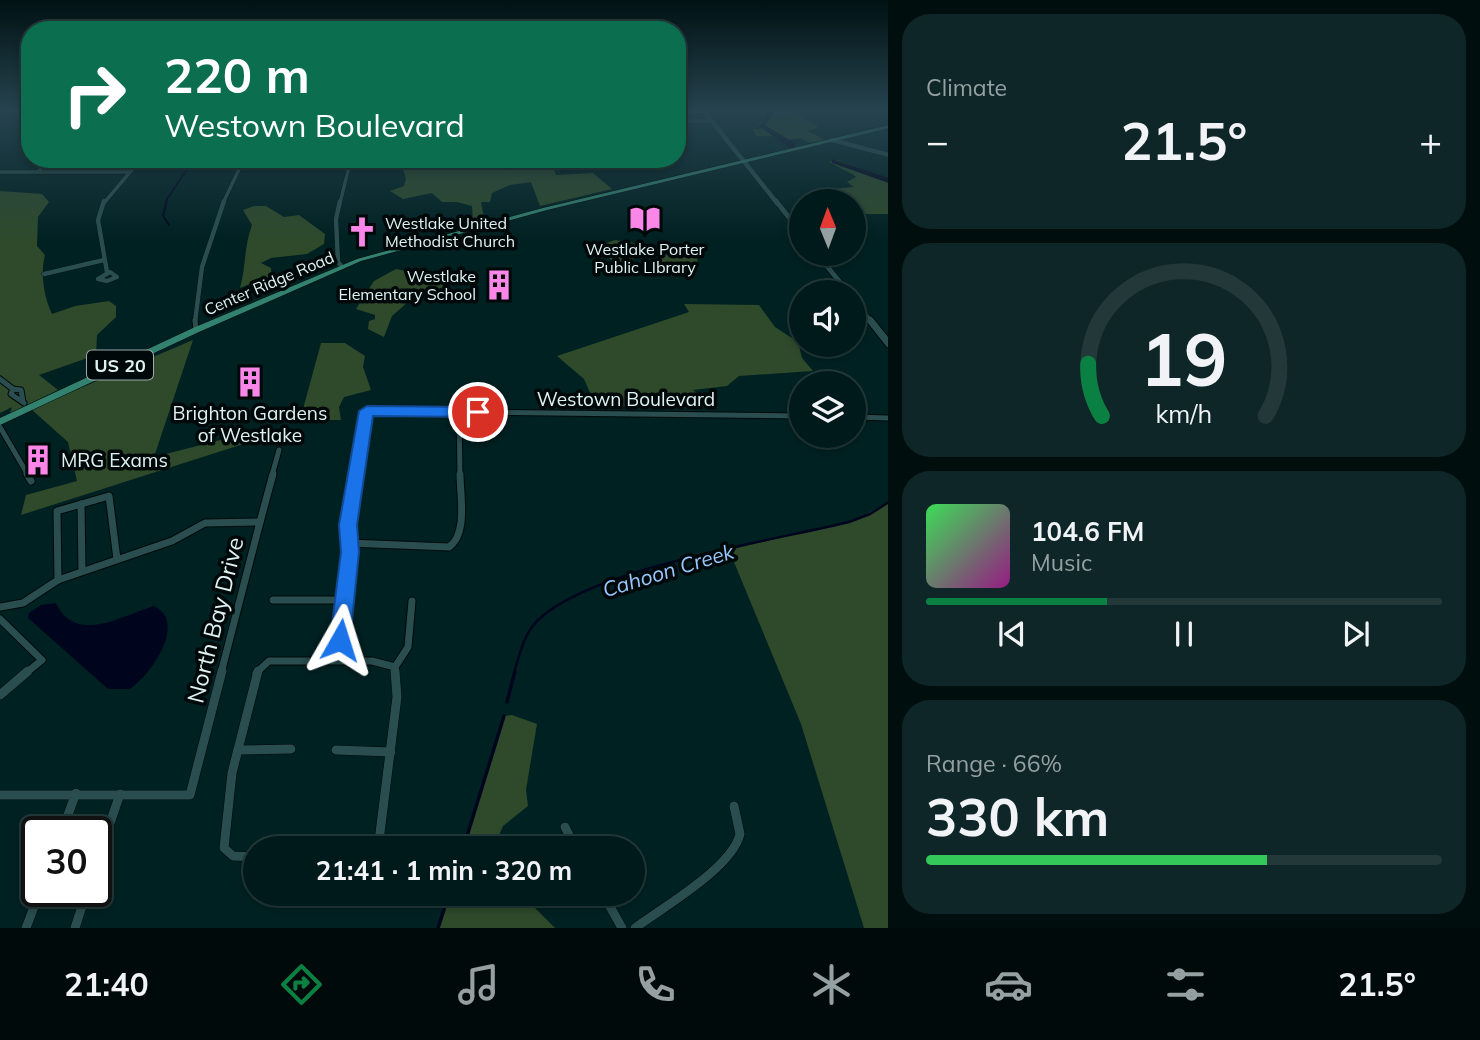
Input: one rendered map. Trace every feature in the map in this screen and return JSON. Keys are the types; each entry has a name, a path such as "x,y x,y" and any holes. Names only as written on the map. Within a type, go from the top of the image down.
{"main road":[{"name":"Center Ridge Road","path":"0,422 25,405 342,267 385,251 533,212 778,153"}],"street":[{"path":"735,153 789,218"},
{"path":"37,172 42,168"},
{"path":"107,272 96,225 97,213 133,168"},
{"path":"196,330 195,311 204,262 225,193 239,168"},
{"path":"342,267 338,262 336,219 349,168"},
{"path":"0,172 129,173"},
{"path":"44,274 104,260"},
{"path":"827,266 838,280"},
{"path":"866,316 888,344"},
{"path":"0,379 13,389 10,394 25,405"},
{"name":"Westown Boulevard","path":"349,542 348,525 367,411 789,416"},
{"path":"338,660 349,542 449,547 456,542 460,530 459,411"},
{"path":"866,417 888,418"},
{"path":"0,427 31,481"},
{"path":"260,522 279,450"},
{"path":"58,580 57,511 109,496 117,559"},
{"path":"81,504 82,571"},
{"name":"North Bay Drive","path":"0,607 23,603 58,580 172,541 205,523 260,522 190,795 120,794"},
{"path":"273,600 344,600"},
{"path":"379,836 397,697 395,667 408,647 412,601"},
{"path":"0,618 42,660 1,691"},
{"path":"243,856 233,856 224,848 224,832 237,750 255,674 269,661 338,660 372,662 395,667"},
{"path":"237,750 291,749"},
{"path":"336,750 391,752"},
{"path":"68,816 76,793"},
{"path":"0,795 120,794 112,817"},
{"path":"635,928 713,867 738,842 741,829 734,806"},
{"path":"565,827 570,836"},
{"path":"610,906 622,928"},
{"path":"26,928 34,907"},
{"path":"75,928 82,907"}],"green space":[{"path":"837,160 888,179 888,214 866,214 866,189 829,189 854,187 847,182 856,177 829,162"},
{"path":"403,168 553,168 556,175 593,173 612,189 540,206 531,182 510,185 492,193 490,202 481,202 484,219 473,221 472,206 442,202 432,193 403,199 390,191 404,186 406,179"},
{"path":"0,191 42,194 49,202 38,217 37,246 45,255 44,285 52,314 75,306 109,301 116,306 116,317 97,335 96,355 39,375 58,390 10,413 12,407 0,413"},
{"path":"266,206 284,217 299,215 325,234 324,244 307,254 271,258 261,263 271,268 272,279 284,278 289,274 295,277 263,291 252,283 240,288 252,225 243,210"},
{"path":"615,240 635,243 642,254 620,267 595,247"},
{"path":"698,244 704,247 695,250 699,267 695,274 663,276 656,258"},
{"path":"396,269 445,279 448,285 409,301 392,316 384,337 368,329 369,321 375,319 375,315 356,309 374,281"},
{"path":"684,304 759,305 775,327 789,336 789,357 802,357 813,371 739,376 727,386 693,390 718,408 596,406 584,379 557,356 689,312"},
{"path":"193,340 154,457 256,431 256,440 21,515 26,495 77,481 68,442 31,409"},
{"path":"321,343 345,343 365,356 363,367 371,390 344,397 339,407 341,420 300,420"},
{"path":"888,502 888,928 864,928 801,724 729,550 858,519"},
{"path":"512,715 537,724 526,790 528,806 503,826 499,836 467,836 504,716"},
{"path":"445,906 533,906 555,928 438,928"}],"water":[{"path":"56,603 65,616 75,623 87,625 114,621 154,606 164,614 168,624 163,648 156,661 130,689 108,689 28,618 29,613 41,605"}],"waterway":[{"name":"Cahoon Creek","path":"835,161 888,181"},
{"path":"169,225 163,216 167,199 188,168"},
{"name":"Cahoon Creek","path":"514,673 520,652 533,625 564,602 599,585 685,559 849,522 870,514 888,503"},
{"name":"Cahoon Creek","path":"507,702 515,671"},
{"name":"Cahoon Creek","path":"467,836 504,716"},
{"name":"Cahoon Creek","path":"438,928 445,906"}],"place":[{"name":"Westlake Porter Public LIbrary","path":"645,219"},
{"name":"Westlake United Methodist Church","path":"362,232"},
{"name":"Westlake Elementary School","path":"499,285"},
{"name":"Brighton Gardens of Westlake","path":"250,382"},
{"name":"MRG Exams","path":"38,460"}],"route":[{"path":"340,640 350,552 348,525 367,411 478,412"}]}
